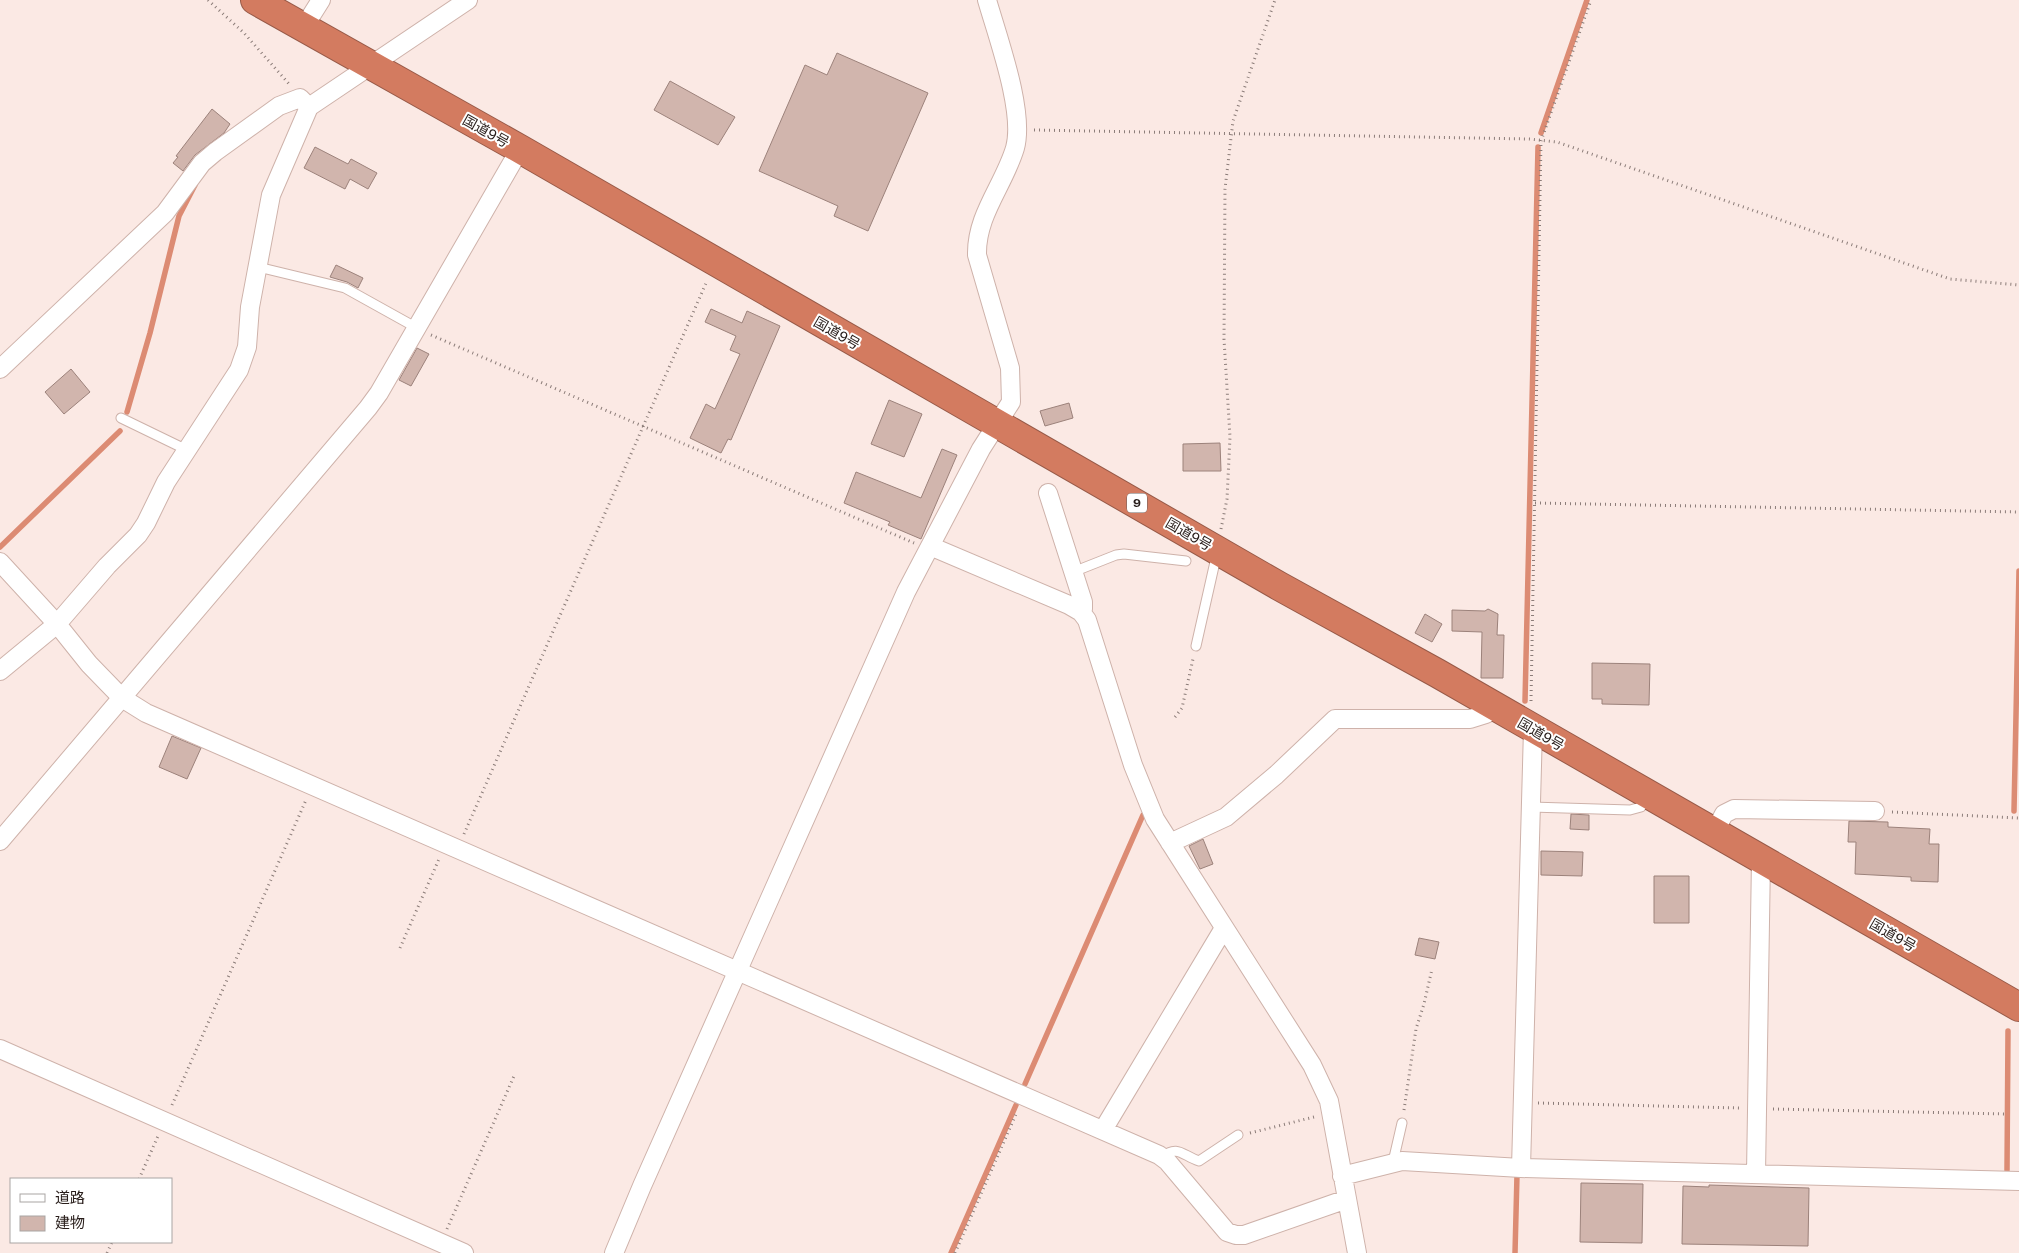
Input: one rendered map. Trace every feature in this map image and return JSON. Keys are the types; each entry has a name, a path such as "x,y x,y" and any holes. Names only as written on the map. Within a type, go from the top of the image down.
{"highway":[{"name":"国道9号","path":"255,0 520,149 998,425 2019,1007"}],"street":[{"path":"304,28 321,0"},
{"path":"0,369 165,213 202,163 215,152 279,106 305,102 371,66 468,0"},
{"path":"614,1253 906,592 981,449 1011,402 1010,368 979,268 976,244 984,215 1009,164 1018,130 1017,109 987,0"},
{"path":"0,671 57,624 107,566 138,535 166,482 239,370 244,359 250,307 271,194 305,102"},
{"path":"0,841 368,408 417,328 520,149"},
{"path":"1048,493 1084,606 1081,612"},
{"path":"929,547 1081,612 1090,626 1133,765 1155,819 1312,1065 1329,1101 1356,1253"},
{"path":"0,562 57,624 89,664 122,698 146,713 738,970 1162,1157 1227,1232 1244,1235 1347,1199"},
{"path":"1170,843 1226,817 1276,776 1335,719 1470,719 1486,714 1492,705"},
{"path":"1521,1168 1533,729"},
{"path":"1714,832 1724,814 1734,809 1875,811"},
{"path":"1756,1174 1761,860"},
{"path":"1103,1130 1224,928"},
{"path":"0,1049 464,1253"},
{"path":"1342,1176 1392,1162 1521,1168 2019,1181"}],"lane":[{"path":"258,267 345,288 417,328"},
{"path":"120,418 186,450"},
{"path":"1196,646 1217,550"},
{"path":"1073,572 1116,555 1124,554 1186,561"},
{"path":"1531,807 1630,810 1640,806 1649,795"},
{"path":"1392,1162 1402,1123"},
{"path":"1162,1157 1169,1152 1178,1151 1199,1161 1238,1136"}],"path":[{"path":"208,0 244,33 305,102"},
{"path":"1217,550 1227,499 1230,436 1224,339 1225,189 1229,142 1233,122 1275,0"},
{"path":"1533,729 1531,705 1541,141 1591,0"},
{"path":"1018,130 1529,139 1557,142 1950,278 2019,285"},
{"path":"400,948 452,846 705,286"},
{"path":"417,328 436,338 929,547"},
{"path":"1535,503 2019,512"},
{"path":"1175,717 1182,708 1196,646"},
{"path":"140,1178 312,786"},
{"path":"1875,811 2019,818"},
{"path":"1402,1123 1416,1029 1432,968"},
{"path":"441,1243 514,1076"},
{"path":"954,1253 1024,1095"},
{"path":"1238,1136 1332,1113"}],"building":[{"path":"837,53 928,93 868,231 834,216 838,206 759,171 805,65 827,75"},
{"path":"670,81 735,117 718,145 654,110"},
{"path":"212,109 230,124 224,133 195,155 183,171 173,163 178,157 176,156"},
{"path":"315,147 348,164 351,159 377,173 368,189 350,179 345,189 304,168"},
{"path":"336,265 363,278 358,288 347,282 330,277"},
{"path":"711,309 742,323 747,311 780,326 731,440 728,439 721,453 690,438 706,404 715,409 740,354 730,350 736,336 705,322"},
{"path":"417,348 429,354 411,386 399,380"},
{"path":"71,369 90,392 64,414 45,392"},
{"path":"889,400 922,414 904,457 871,444"},
{"path":"1069,403 1073,418 1045,426 1040,411"},
{"path":"1220,443 1221,471 1183,471 1183,444"},
{"path":"942,449 957,455 921,539 888,525 890,522 844,503 856,472 921,498"},
{"path":"1488,609 1498,614 1497,635 1504,635 1503,678 1481,678 1482,632 1452,631 1452,610 1485,611"},
{"path":"1425,614 1442,624 1432,642 1415,633"},
{"path":"1592,663 1650,664 1649,705 1602,704 1602,699 1592,699"},
{"path":"172,736 201,748 187,779 159,767"},
{"path":"1571,814 1589,815 1589,830 1570,829"},
{"path":"1849,821 1888,822 1888,827 1930,829 1929,844 1939,844 1938,882 1911,881 1911,877 1855,874 1856,842 1848,842"},
{"path":"1203,839 1213,864 1200,869 1189,846"},
{"path":"1541,851 1583,852 1582,876 1541,875"},
{"path":"1654,876 1689,876 1689,923 1654,923"},
{"path":"1419,938 1439,942 1435,959 1415,955"},
{"path":"1581,1183 1643,1184 1642,1243 1580,1242"},
{"path":"1709,1185 1809,1188 1808,1246 1682,1244 1683,1186 1709,1187"}],"waterway":[{"path":"1541,133 1587,0"},
{"path":"1525,701 1538,147"},
{"path":"127,412 150,333 179,216 195,185"},
{"path":"0,547 120,431"},
{"path":"2014,811 2019,571"},
{"path":"1025,1084 1143,815"},
{"path":"2007,1170 2008,1031"},
{"path":"951,1253 1016,1105"},
{"path":"1515,1253 1517,1175"}]}
